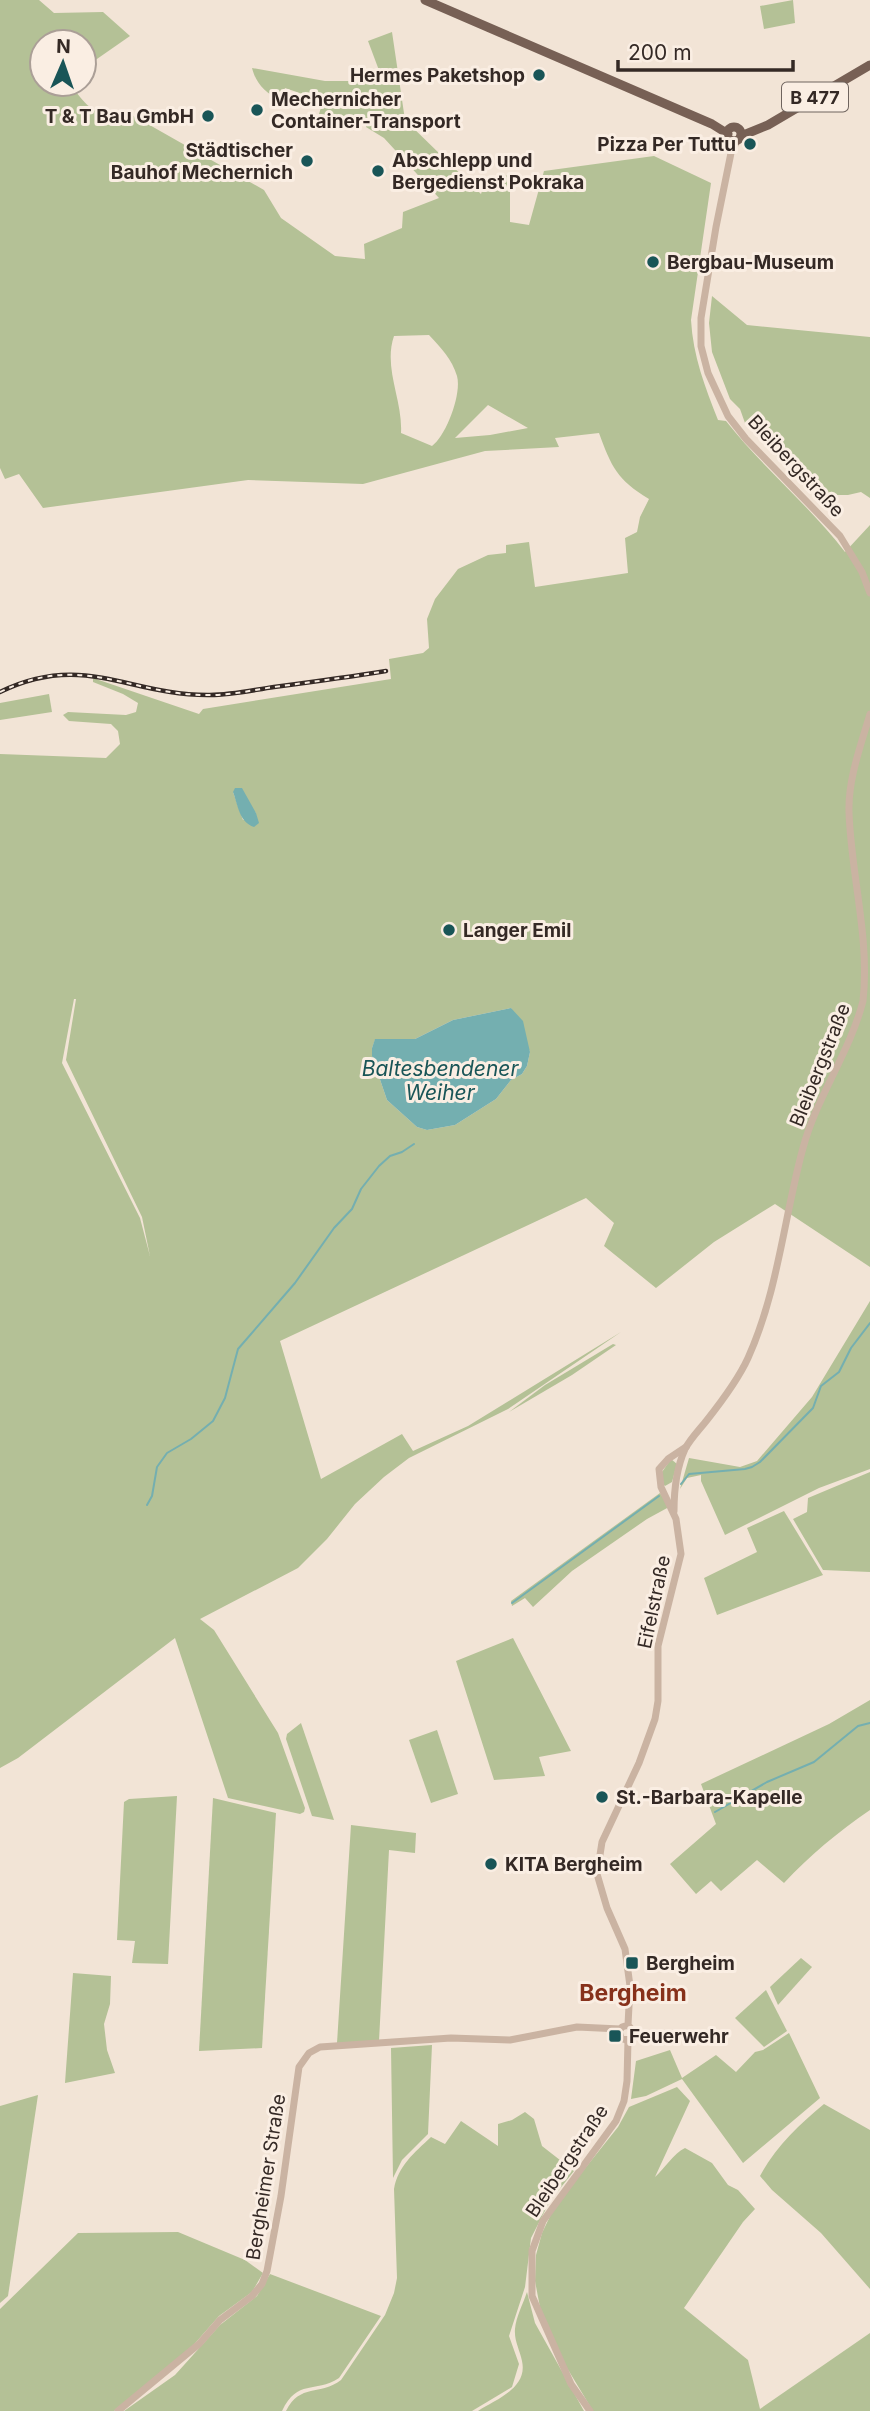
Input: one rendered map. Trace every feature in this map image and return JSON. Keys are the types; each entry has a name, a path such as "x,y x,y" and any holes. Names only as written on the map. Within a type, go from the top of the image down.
{"main road":[{"path":"425,0 734,134"},
{"name":"B 477","path":"734,134 761,128 870,65"}],"street":[{"name":"Bleibergstraße","path":"734,134 701,318 701,346 708,373 728,416 746,439 840,536 862,572 870,593"},
{"name":"Bleibergstraße","path":"674,1511 674,1487 686,1447 719,1404 747,1360 761,1324 803,1148 817,1105 853,1032 863,1000 868,968 867,935 849,809 853,778 870,713"},
{"name":"Bleibergstraße","path":"674,1455 686,1447"},
{"path":"674,1511 661,1487 659,1469 674,1455 678,1458 679,1466"},
{"path":"661,1487 667,1490 674,1487"},
{"name":"Eifelstraße","path":"628,2040 634,2032 629,2022 630,1986 625,1948 600,1890 598,1861 602,1842 639,1763 658,1701 658,1646 681,1554 674,1511"},
{"path":"628,2040 621,2038 620,2029 629,2022"},
{"name":"Bergheimer Straße","path":"118,2411 199,2344 220,2320 252,2296 262,2284 267,2271 281,2196 299,2067 309,2053 320,2047 451,2038 520,2040 578,2027 620,2029"},
{"name":"Bleibergstraße","path":"590,2411 571,2384 532,2297 532,2251 542,2221 616,2121 624,2101 627,2081 628,2040"}],"green space":[{"path":"0,0 39,0 54,13 103,12 130,36 98,58 98,28 28,28 28,98 81,98 103,115 132,115 264,190 281,218 335,256 365,259 364,244 402,228 403,212 439,198 384,138 366,127 366,119 352,116 337,121 319,114 323,101 285,88 280,100 262,87 252,68 325,81 383,81 368,41 392,32 405,120 481,194 486,179 510,175 510,222 529,225 544,171 654,156 711,183 691,320 697,359 718,420 726,421 845,552 870,525 870,1267 775,1204 714,1242 656,1288 604,1246 614,1223 586,1198 280,1341 321,1479 402,1434 413,1451 468,1426 621,1332 508,1409 409,1458 355,1504 327,1539 298,1568 200,1619 214,1630 278,1733 305,1808 300,1814 228,1798 175,1638 18,1758 0,1768 0,754 106,758 120,744 118,731 111,724 69,721 63,715 68,712 126,715 136,712 138,703 93,682 93,678 199,714 203,709 391,679 389,659 423,653 429,648 427,619 435,599 458,569 488,555 506,553 506,545 529,542 535,587 628,573 625,538 637,532 640,517 649,499 629,485 616,471 599,433 555,438 559,447 485,451 363,484 248,480 43,508 19,474 5,479 0,468","holes":["429,335 449,359 458,384 452,414 443,433 432,446 401,433 391,360 394,336","488,405 528,428 455,438","233,792 256,813 243,820","76,999 66,1060 142,1217 150,1256 140,1218 62,1063","511,1008 530,1052 527,1066 496,1099 455,1125 427,1130 417,1127 387,1100 372,1056 372,1048 375,1040 415,1039 453,1020"]},
{"path":"793,0 795,23 764,29 760,6"},
{"path":"712,296 747,325 870,337 870,498 861,492 828,495 821,502 745,423 740,409 730,399 712,352 709,323"},
{"path":"49,694 52,712 0,720 0,703"},
{"path":"870,1301 870,1469 819,1488 725,1535 701,1481 701,1475 687,1478 680,1489 689,1458 740,1467 757,1461 812,1397"},
{"path":"613,1344 616,1345 572,1375 509,1412 545,1385"},
{"path":"671,1459 677,1464 672,1482 665,1486 662,1472"},
{"path":"870,1472 870,1572 823,1570 793,1519 807,1512 808,1498"},
{"path":"660,1493 669,1507 572,1571 533,1607 525,1598 512,1606 511,1601"},
{"path":"784,1511 823,1575 717,1615 704,1578 757,1552 747,1528"},
{"path":"513,1638 571,1751 539,1757 545,1776 494,1780 456,1661"},
{"path":"870,1700 870,1810 825,1844 784,1883 757,1860 721,1891 711,1881 696,1894 670,1864 716,1824 701,1784 829,1724"},
{"path":"301,1723 334,1820 312,1816 286,1739 287,1734"},
{"path":"437,1730 458,1794 431,1803 409,1740"},
{"path":"177,1796 168,1964 132,1963 135,1941 117,1940 124,1802 129,1799"},
{"path":"213,1798 276,1813 262,2048 199,2051"},
{"path":"351,1825 416,1833 415,1853 389,1850 379,2041 337,2043"},
{"path":"801,1958 812,1967 778,2005 770,1987"},
{"path":"73,1973 111,1976 110,2004 104,2024 107,2050 115,2073 65,2083"},
{"path":"766,1990 787,2031 764,2047 735,2018"},
{"path":"789,2033 820,2098 743,2163 682,2079 646,2096 631,2099 636,2061 670,2050 682,2078 716,2055 736,2072 755,2052 763,2050"},
{"path":"432,2045 428,2134 402,2160 393,2178 391,2048"},
{"path":"677,2087 690,2101 655,2177 685,2148 712,2163 728,2185 738,2190 755,2209 743,2222 684,2308 748,2360 760,2409 870,2333 870,2411 593,2411 567,2368 542,2318 535,2281 536,2255 542,2233 555,2206 618,2127 629,2107"},
{"path":"38,2095 8,2296 0,2303 0,2106"},
{"path":"824,2104 870,2130 870,2289 821,2233 760,2176 789,2137"},
{"path":"525,2112 534,2119 542,2146 574,2171 550,2201 531,2238 525,2287 509,2336 519,2364 512,2387 472,2411 286,2411 292,2402 304,2393 326,2388 341,2380 385,2315 397,2278 394,2189 399,2173 408,2160 431,2137 445,2144 461,2121 498,2146 498,2124"},
{"path":"178,2232 245,2260 263,2273 252,2292 219,2316 190,2349 114,2411 0,2411 0,2309 78,2233"},
{"path":"270,2274 381,2316 339,2378 330,2383 300,2390 282,2411 124,2411 175,2375 220,2325 257,2296"},
{"path":"527,2292 535,2323 584,2411 478,2411 509,2392 520,2379 523,2370 515,2329"}],"water":[{"path":"235,788 242,788 256,813 259,823 254,827 245,821 240,812 233,792"},
{"name":"Baltesbendener Weiher","path":"511,1008 523,1021 530,1052 522,1074 511,1080 496,1099 455,1125 427,1130 417,1127 387,1100 372,1056 375,1039 415,1039 453,1020"}],"waterway":[{"path":"147,1505 152,1496 157,1467 167,1453 191,1439 213,1421 225,1398 238,1349 295,1283 334,1228 352,1209 361,1189 379,1166 390,1156 414,1144"},
{"path":"681,1484 689,1474 745,1469 760,1462 813,1408 821,1386 839,1372 851,1348 870,1323"},
{"path":"512,1603 659,1496"},
{"path":"715,1812 767,1782 814,1762 858,1726 870,1723"}],"railway":[{"path":"0,692 30,680 57,675 82,675 181,693 218,695 386,671"}],"place":[{"name":"Hermes Paketshop","path":"539,75"},
{"name":"Mechernicher Container-Transport","path":"257,110"},
{"name":"T & T Bau GmbH","path":"208,116"},
{"name":"Pizza Per Tuttu","path":"750,144"},
{"name":"Städtischer Bauhof Mechernich","path":"307,161"},
{"name":"Abschlepp und Bergedienst Pokraka","path":"378,171"},
{"name":"Bergbau-Museum","path":"653,262"},
{"name":"Langer Emil","path":"449,930"},
{"name":"St.-Barbara-Kapelle","path":"602,1797"},
{"name":"KITA Bergheim","path":"491,1864"},
{"name":"Bergheim","path":"632,1963"},
{"name":"Feuerwehr","path":"615,2036"}],"district":[{"name":"Bergheim","path":"633,1993"}]}
